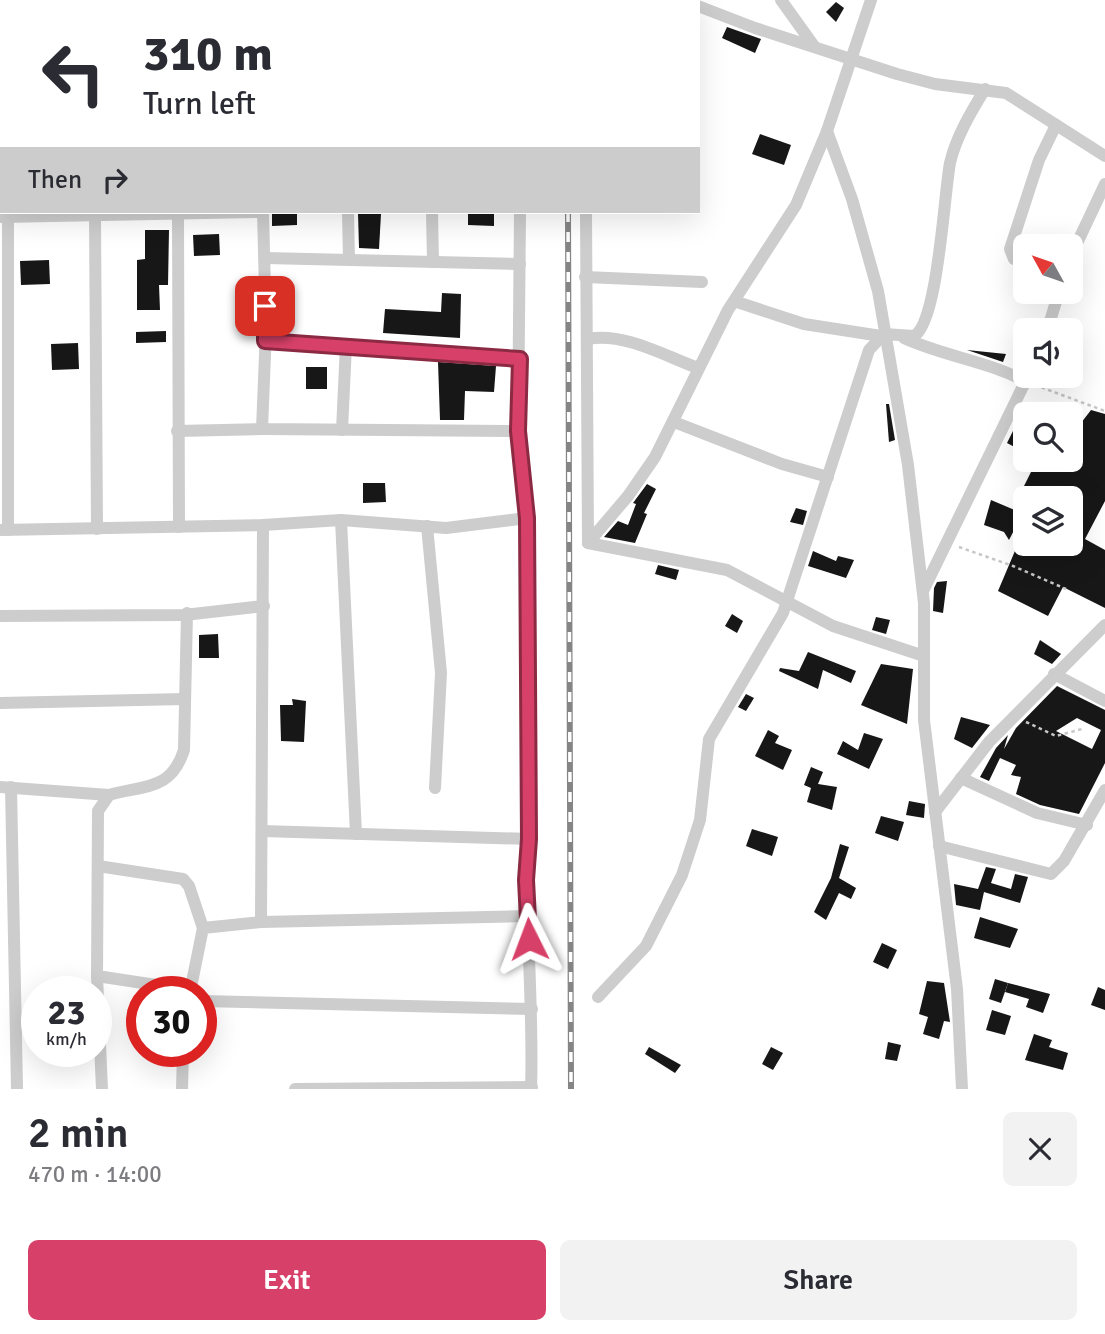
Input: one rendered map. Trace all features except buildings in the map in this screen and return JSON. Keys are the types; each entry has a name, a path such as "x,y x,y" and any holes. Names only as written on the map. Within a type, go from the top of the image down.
{"street":[{"path":"781,0 814,46"},
{"path":"588,542 628,496 674,422 698,368 734,301 786,225 827,131 871,0"},
{"path":"700,7 935,84 1006,93 1105,156"},
{"path":"734,301 804,324 882,335 914,336 923,327 935,278 950,163 969,116 985,89"},
{"path":"1015,234 1039,160 1056,125"},
{"path":"827,131 852,199 874,278 882,335 908,465 923,592 924,720 957,989 962,1089"},
{"path":"1081,234 1105,184"},
{"path":"179,527 178,214 4,217 4,530 262,526 341,520 446,528 527,518"},
{"path":"262,429 265,341 263,214"},
{"path":"348,214 349,260"},
{"path":"432,214 433,262"},
{"path":"295,1089 531,1088 527,518 518,431 520,214"},
{"path":"586,214 588,542"},
{"path":"95,215 97,528"},
{"path":"1013,240 1010,249 1013,256"},
{"path":"265,258 520,264"},
{"path":"585,277 702,282"},
{"path":"598,997 646,946 682,875 700,820 712,730 765,648 786,603 866,359 882,335"},
{"path":"897,335 926,348 1013,374"},
{"path":"588,339 602,336 629,342 698,368"},
{"path":"265,341 520,359"},
{"path":"342,430 346,345"},
{"path":"923,592 1022,388"},
{"path":"674,422 782,464 828,477"},
{"path":"177,431 518,431"},
{"path":"341,520 356,834"},
{"path":"261,922 264,606 262,526"},
{"path":"427,526 442,673 435,788"},
{"path":"588,542 726,570 834,626 924,656"},
{"path":"0,616 187,613 264,606"},
{"path":"17,1089 6,787 109,795 159,784 175,772 184,750 187,613"},
{"path":"935,812 1014,716 1105,625"},
{"path":"1054,674 1105,701"},
{"path":"0,702 185,699"},
{"path":"961,778 1037,813 1087,825"},
{"path":"939,846 1051,874 1064,861 1105,790"},
{"path":"97,976 99,811 109,795"},
{"path":"262,831 529,839"},
{"path":"98,866 183,879 189,886 203,928 194,976"},
{"path":"203,928 261,922 528,916"},
{"path":"217,1001 532,1009"},
{"path":"101,1067 102,1089"},
{"path":"182,1089 183,1067"}],"path":[{"path":"1048,388 1105,411"},
{"path":"946,544 1000,561 1066,589"},
{"path":"1014,716 1056,736 1083,729"}],"railway":[{"path":"568,214 571,1089"}],"route":[{"path":"265,306 265,341 520,359 518,431 527,518 529,839 526,880 529,939"}]}
